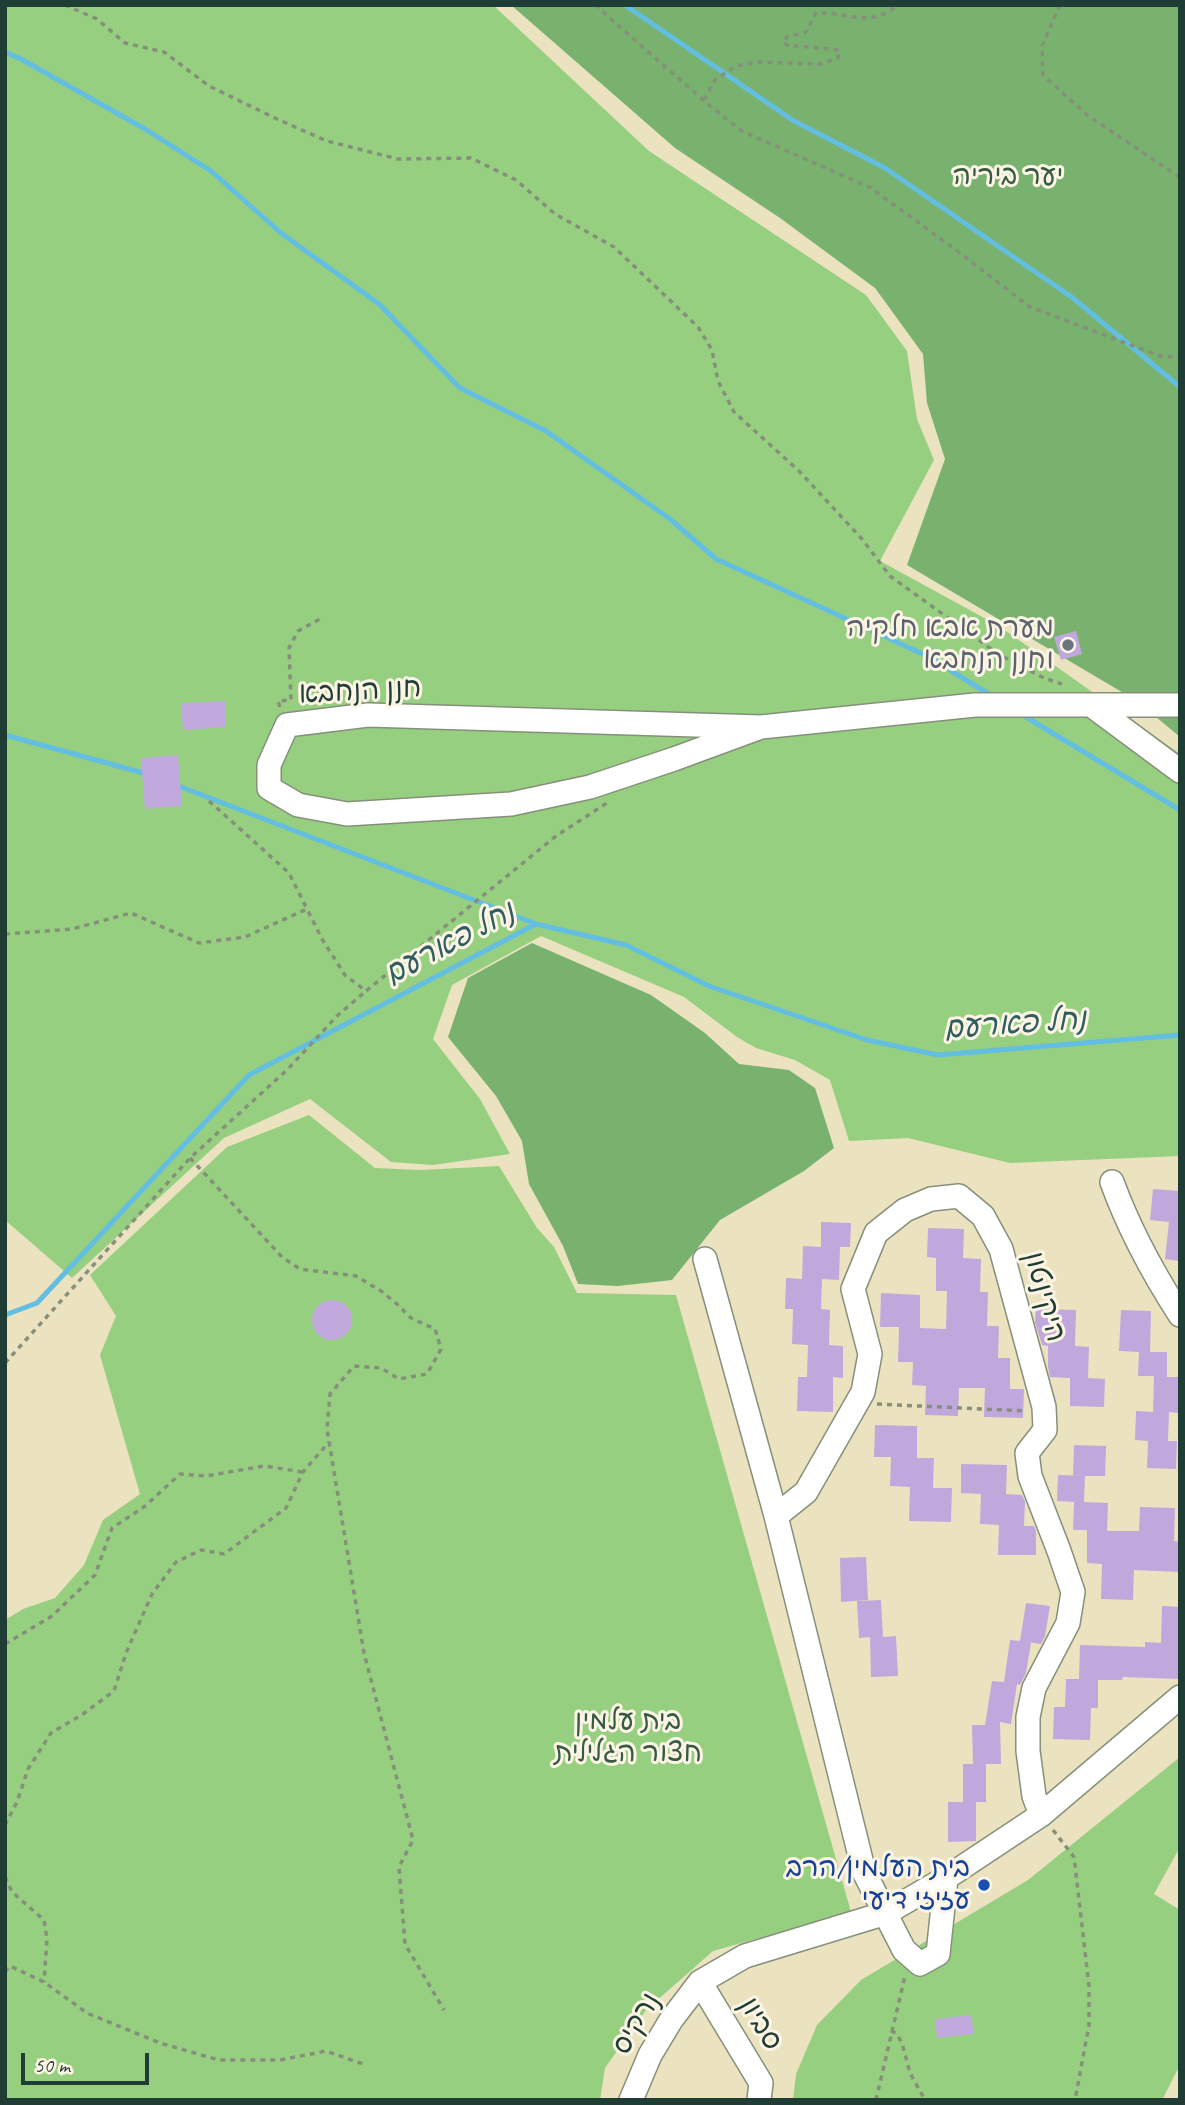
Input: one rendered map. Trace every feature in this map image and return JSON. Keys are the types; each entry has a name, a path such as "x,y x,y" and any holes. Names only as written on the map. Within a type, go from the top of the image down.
{"street":[{"path":"761,727 975,705 1180,705"},
{"path":"1091,705 1180,771"},
{"name":"חנן הנחבא","path":"368,716 761,727 674,760 590,787 511,804 347,814 298,805 269,788 269,765 287,726 368,716"},
{"path":"1112,1182 1125,1217 1177,1307"},
{"name":"היקינטון","path":"776,1516 806,1492 863,1392 870,1354 853,1289 876,1233 905,1210 931,1199 959,1196 982,1216 1001,1249 1044,1412"},
{"path":"705,1259 776,1516 864,1872 904,1950 919,1964 938,1954 946,1878"},
{"path":"1041,1815 1034,1796 1028,1751 1028,1717 1034,1688 1068,1623 1073,1592 1030,1476 1027,1453 1045,1430 1044,1412"},
{"path":"700,1982 745,1956 886,1913 946,1878 1041,1815 1180,1696"},
{"name":"נרקיס","path":"631,2100 650,2054 671,2020 700,1982"},
{"name":"סביון","path":"700,1982 761,2082 759,2100"}],"path":[{"path":"65,5 97,19 125,43 164,52 209,86 327,141 398,159 471,158 516,180 555,214 614,247 698,327 712,350 718,381 734,411 800,471 862,539 890,576 998,654 1044,678 1067,686"},
{"path":"595,5 742,131 871,188 1030,307 1160,356 1180,357"},
{"path":"704,100 715,80 736,66 758,62 820,64 838,58 839,50 787,45 783,41 787,37 806,32 816,13 828,12 855,17 878,16 899,5"},
{"path":"1060,5 1042,46 1043,75 1087,115 1178,176 1180,180"},
{"path":"287,726 278,701 290,700 289,648 298,631 320,619"},
{"path":"209,801 289,873 322,939 345,975 366,991"},
{"path":"5,1363 190,1158 286,1070 337,1016 556,836 610,801"},
{"path":"5,934 72,929 131,913 199,943 245,937 307,909"},
{"path":"190,1158 282,1257 300,1269 356,1276 381,1291 411,1318 435,1329 441,1349 427,1374 399,1379 381,1368 354,1366 330,1394 327,1429 364,1653 413,1840 399,1867 405,1944 444,2010"},
{"path":"857,1403 1044,1412"},
{"path":"5,1825 17,1802 28,1769 51,1733 114,1691 126,1653 152,1594 176,1562 201,1550 224,1554 286,1508 303,1472 329,1442"},
{"path":"5,1644 51,1616 95,1575 112,1528 144,1507 180,1474 206,1476 264,1466 303,1472"},
{"path":"1041,1815 1074,1857 1081,1912 1089,1986 1089,2025 1074,2100"},
{"path":"5,1877 12,1892 44,1920 47,1939 44,1982"},
{"path":"876,2100 905,1976 904,1950"},
{"path":"5,1972 10,1966 44,1982 87,2013 160,2043 219,2060 280,2060 326,2051 366,2064"},
{"path":"891,2031 896,2033 902,2042 911,2073 925,2100"}],"green space":[{"path":"5,5 493,5 649,151 866,295 907,351 917,419 934,460 880,561 999,626 1180,754 1180,1156 1010,1163 908,1138 849,1141 830,1080 795,1060 756,1048 684,997 541,936 452,985 433,1039 480,1099 510,1154 433,1165 391,1162 310,1099 224,1138 72,1278 5,1220"},
{"name":"יער ביריה","path":"511,5 1180,5 1180,737 1137,701 907,565 945,459 927,403 923,354 875,288 780,218 675,148"},
{"path":"532,943 651,995 705,1033 739,1064 789,1070 815,1088 834,1148 804,1171 720,1220 672,1280 618,1286 578,1284 563,1246 529,1184 522,1141 496,1096 448,1037 468,978"},
{"name":"בית עלמין חצור הגלילית","path":"309,1115 375,1168 420,1170 499,1166 537,1228 554,1247 577,1293 676,1295 851,1912 713,1951 646,2010 605,2068 600,2100 5,2100 5,1620 23,1609 55,1598 84,1565 103,1520 140,1494 100,1355 116,1316 90,1275 227,1147"},
{"path":"1180,1757 1180,1847 1154,1894 1180,1910 1180,2065 1162,2100 793,2100 796,2074 817,2025 861,1980 1028,1880"}],"building":[{"name":"מערת אבא חלקיה וחנן הנחבא","path":"1076,631 1082,654 1061,660 1054,637"},
{"path":"225,701 226,727 183,730 181,703"},
{"path":"178,755 182,806 145,809 141,758"},
{"path":"1153,1189 1180,1191 1180,1261 1165,1259 1169,1222 1150,1220"},
{"path":"821,1222 851,1223 850,1247 840,1247 839,1280 822,1279 821,1309 830,1310 829,1345 843,1346 843,1378 833,1377 833,1412 797,1411 798,1377 807,1377 808,1345 792,1344 793,1309 785,1309 786,1278 802,1279 803,1246 821,1247"},
{"path":"928,1228 964,1229 963,1258 981,1259 980,1292 988,1292 987,1326 999,1326 998,1358 1010,1358 1010,1389 1024,1389 1023,1418 984,1417 985,1388 959,1388 958,1416 925,1415 926,1386 912,1385 913,1362 898,1362 899,1327 880,1327 881,1293 920,1295 920,1328 946,1329 947,1291 936,1291 936,1258 927,1257"},
{"path":"332,1300 346,1306 352,1320 346,1334 332,1340 318,1334 312,1320 318,1306"},
{"path":"1036,1309 1076,1310 1075,1346 1089,1347 1088,1378 1105,1379 1104,1407 1070,1406 1070,1378 1050,1377 1048,1346 1042,1345 1035,1322"},
{"path":"1121,1310 1151,1311 1150,1352 1167,1352 1167,1377 1180,1377 1180,1413 1169,1412 1168,1441 1177,1441 1176,1469 1147,1468 1148,1441 1135,1440 1136,1411 1153,1412 1154,1376 1138,1376 1139,1352 1119,1351"},
{"path":"875,1425 917,1426 917,1458 934,1458 933,1488 952,1488 951,1522 909,1521 910,1487 890,1486 891,1457 874,1457"},
{"path":"1074,1445 1106,1446 1105,1476 1073,1476"},
{"path":"961,1464 1007,1465 1006,1494 1022,1495 1025,1501 1024,1526 1034,1526 1036,1555 998,1555 999,1525 980,1524 981,1494 961,1493"},
{"path":"1058,1475 1085,1476 1084,1502 1108,1503 1107,1531 1139,1531 1140,1507 1175,1508 1174,1541 1180,1542 1180,1572 1134,1570 1133,1600 1101,1599 1102,1564 1087,1563 1087,1530 1073,1530 1074,1502 1057,1501"},
{"path":"866,1557 868,1600 841,1602 840,1558"},
{"path":"881,1600 883,1637 896,1636 898,1676 871,1677 870,1637 859,1638 857,1601"},
{"path":"1026,1603 1050,1606 1041,1644 1027,1642 1031,1643 1026,1673 1020,1685 1017,1684 1011,1724 1000,1722 1001,1764 986,1764 986,1802 976,1802 976,1841 948,1842 948,1802 963,1802 963,1764 973,1764 972,1725 985,1725 992,1681 1004,1682 1010,1640 1020,1641"},
{"path":"1162,1606 1180,1607 1180,1679 1123,1677 1122,1680 1098,1680 1098,1708 1091,1708 1090,1740 1053,1739 1054,1707 1065,1707 1066,1679 1079,1679 1080,1645 1145,1647 1145,1642 1161,1643"},
{"path":"971,2015 974,2034 937,2038 935,2019"}],"waterway":[{"path":"625,5 794,121 885,168 1073,298 1180,387"},
{"path":"5,52 145,129 211,171 281,233 379,304 460,388 546,431 670,519 716,559 927,656 992,696"},
{"path":"1021,714 1180,810"},
{"path":"5,735 147,774"},
{"path":"176,785 536,924"},
{"name":"נחל פארעם","path":"5,1315 37,1303 249,1075 536,924 626,945 709,986 867,1040 938,1055 1180,1035"}],"place":[{"name":"מערת אבא חלקיה וחנן הנחבא","path":"1068,645"},
{"name":"בית העלמין/הרב עזיזי דיעי","path":"984,1885"}]}
